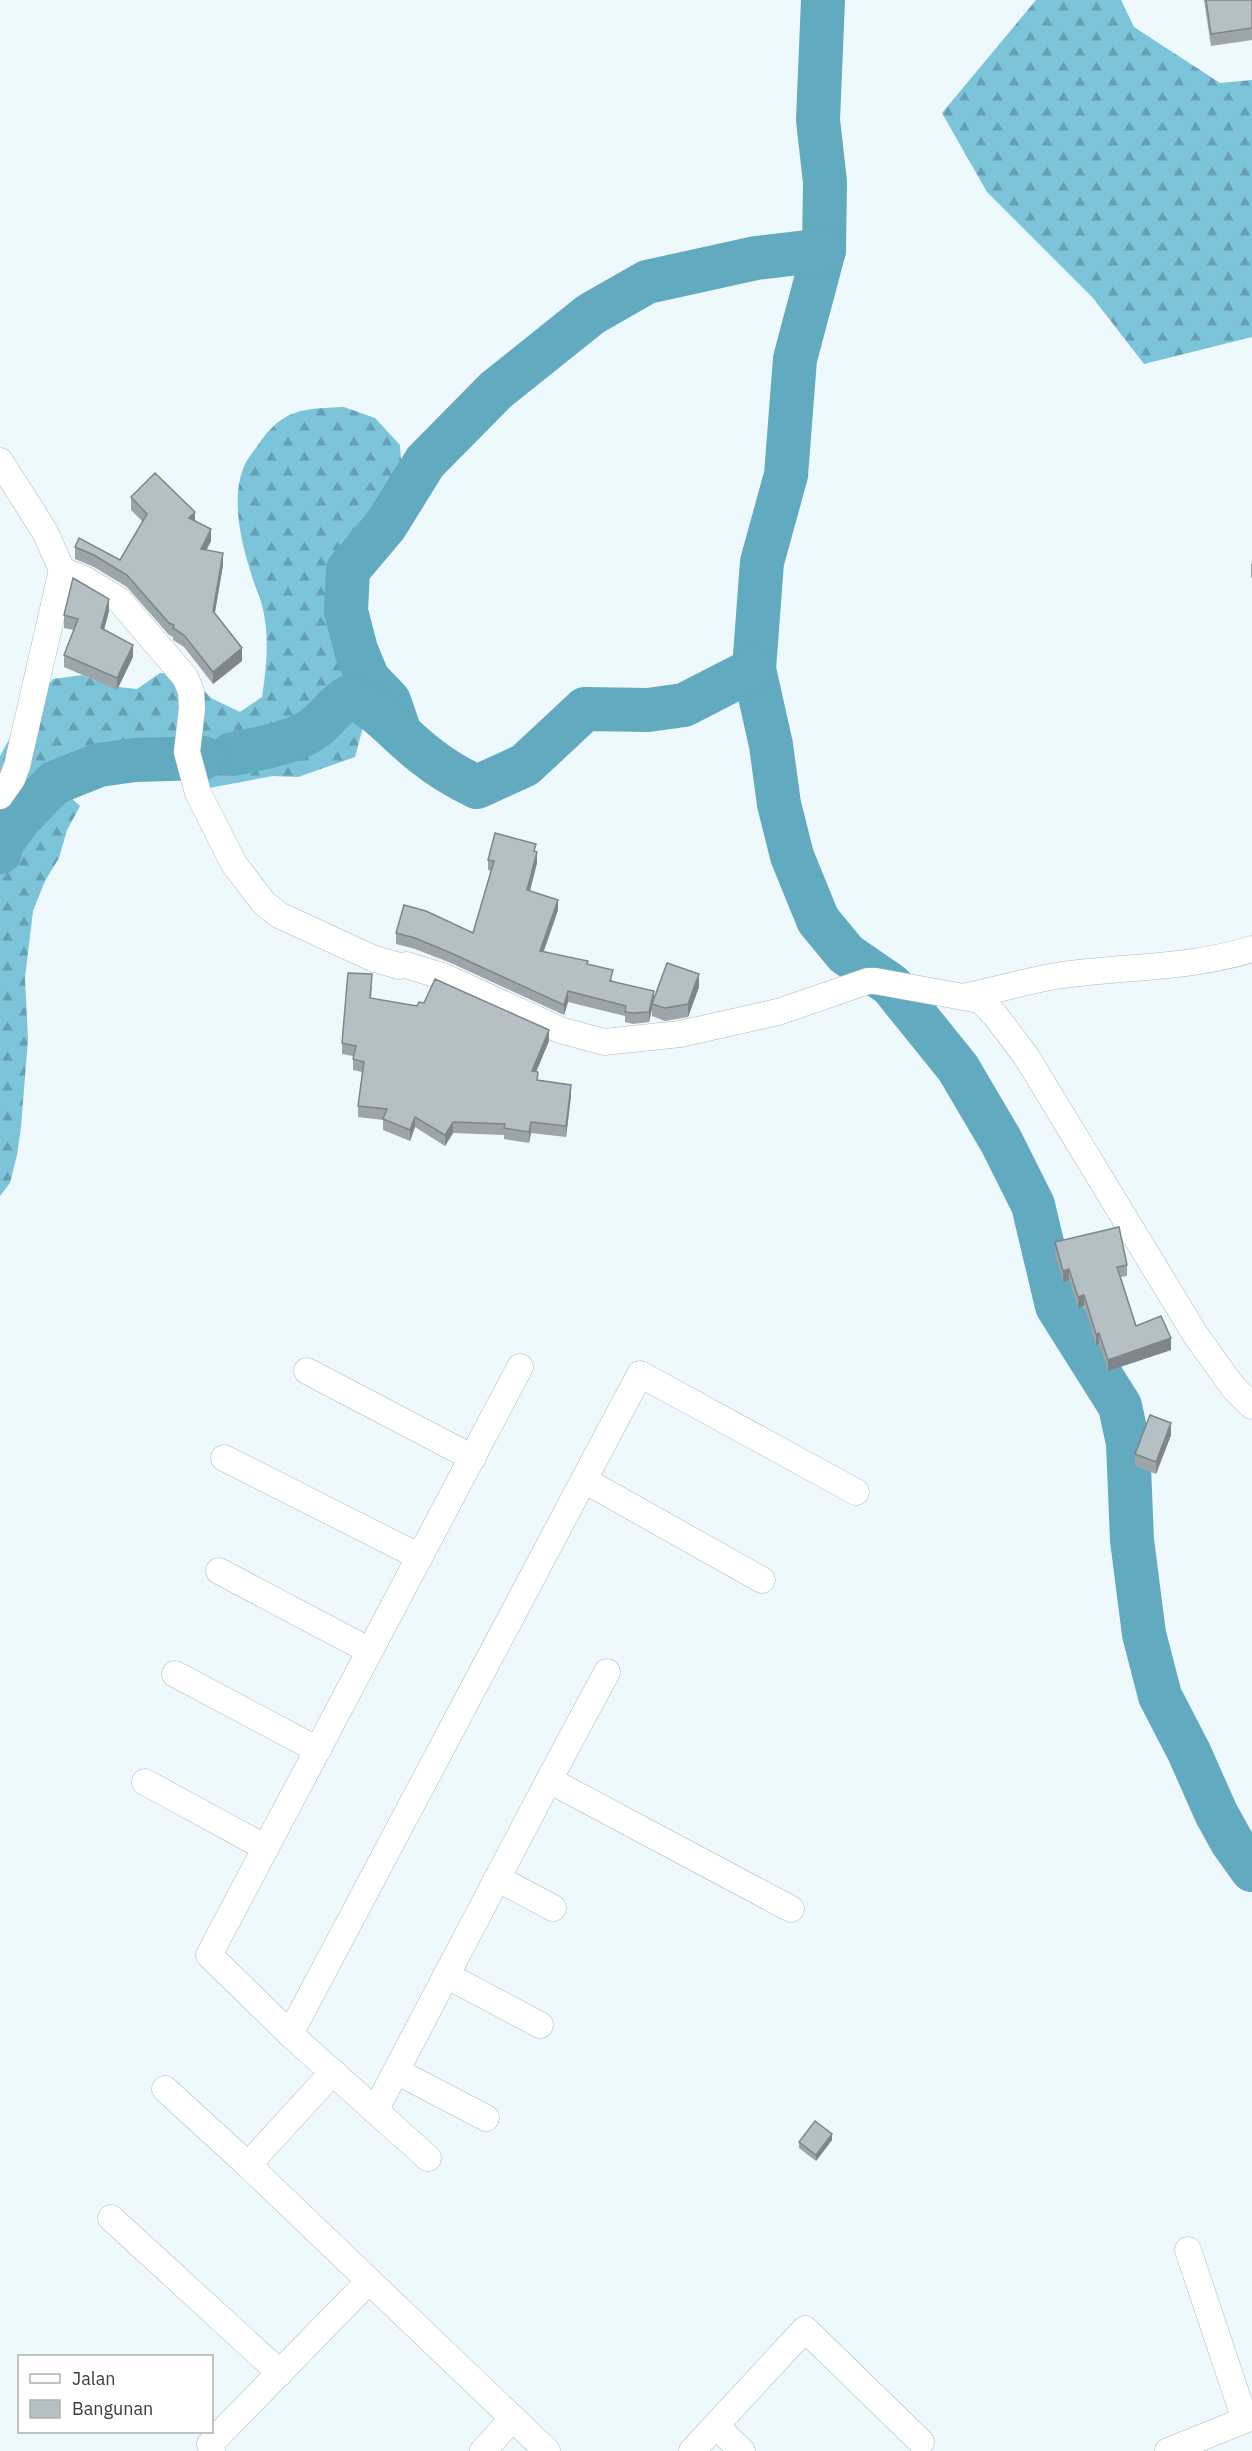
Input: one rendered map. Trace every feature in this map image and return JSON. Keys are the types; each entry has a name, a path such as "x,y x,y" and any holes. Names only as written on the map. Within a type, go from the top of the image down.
{"street":[{"path":"0,461 45,532 62,570 17,766 12,779 0,796"},
{"path":"62,570 86,580 118,600 159,644 185,677 191,691 192,708 187,752 198,794 234,864 264,903 279,915 372,958 445,977 560,1030 604,1042 680,1034 778,1012 820,1000 863,982 875,981 980,1000 990,1009 1026,1056 1195,1334 1233,1387 1252,1406"},
{"path":"967,996 1056,976 1156,966 1215,958 1252,950"},
{"path":"428,2158 290,2034 209,1955 520,1367"},
{"path":"307,1371 473,1458"},
{"path":"290,2034 640,1374 856,1492"},
{"path":"224,1458 420,1557"},
{"path":"584,1480 762,1580"},
{"path":"219,1570 370,1651"},
{"path":"375,2110 607,1672"},
{"path":"175,1674 318,1750"},
{"path":"549,1780 791,1909"},
{"path":"145,1782 266,1848"},
{"path":"498,1878 553,1908"},
{"path":"446,1975 540,2025"},
{"path":"396,2071 486,2118"},
{"path":"248,2165 333,2072"},
{"path":"165,2089 248,2165 547,2451"},
{"path":"111,2217 280,2373"},
{"path":"1167,2451 1249,2428 1188,2250"},
{"path":"212,2451 210,2445 369,2281"},
{"path":"692,2451 805,2329 921,2442"},
{"path":"483,2451 513,2418"},
{"path":"716,2426 742,2451"}],"green space":[{"path":"1036,0 1121,0 1134,27 1220,83 1252,80 1252,337 1144,364 1093,298 987,192 942,113"},
{"path":"344,407 375,418 400,445 402,474 387,499 350,544 336,569 328,625 336,656 354,680 351,696 363,727 355,757 298,777 273,776 203,789 209,756 194,757 171,744 144,738 120,756 55,783 80,806 67,830 59,858 45,881 33,911 25,978 28,1039 21,1127 10,1183 0,1196 0,756 16,727 53,679 82,675 109,686 137,689 160,673 190,676 211,698 240,712 262,697 266,661 266,625 241,535 238,491 241,477 245,464 258,445 267,433 285,417 305,410"}],"building":[{"path":"1206,0 1252,0 1252,28 1211,34"},
{"path":"155,473 195,512 189,518 211,529 201,549 223,553 213,611 242,648 213,672 184,635 173,628 174,625 169,623 127,575 94,555 75,547 79,538 120,560 147,514 131,497"},
{"path":"73,578 109,599 101,628 133,645 117,678 64,655 78,619 64,615"},
{"path":"495,833 536,844 534,851 537,852 527,890 558,900 540,951 588,961 587,964 613,970 610,981 654,991 649,1012 625,1012 626,1006 568,991 564,1005 451,953 396,933 404,905 426,911 473,933 494,861 488,860"},
{"path":"667,963 699,974 688,1004 665,1008 652,1004"},
{"path":"348,973 372,974 370,998 417,1006 419,1002 424,1003 435,979 549,1030 532,1071 538,1072 537,1080 571,1085 566,1126 531,1122 529,1132 504,1128 505,1124 453,1122 445,1135 415,1117 410,1130 383,1119 387,1109 358,1106 364,1062 353,1059 356,1046 342,1043"},
{"path":"1119,1227 1127,1265 1117,1267 1136,1326 1161,1316 1171,1338 1108,1360 1099,1333 1096,1334 1084,1295 1078,1297 1069,1269 1063,1271 1055,1242"},
{"path":"1150,1415 1171,1423 1156,1462 1135,1454"},
{"path":"815,2121 832,2134 816,2155 799,2142"}],"waterway":[{"path":"823,0 818,120 825,182 824,250 795,359 786,475 762,562 754,669 771,745 779,804 792,856 818,920 846,954 891,985 958,1068 1001,1141 1033,1205 1057,1306 1120,1406 1128,1443 1132,1540 1144,1634 1160,1696 1189,1752 1216,1813 1232,1842 1252,1870"},
{"path":"400,733 389,701 368,679 356,650 346,611 348,570 386,525 425,462 496,390 591,314 647,282 756,258 824,250"},
{"path":"232,754 276,745 308,733 340,703 351,696 371,708 437,764 477,787 525,765 585,709 648,710 684,705 754,669"},
{"path":"0,852 1,844 20,818 54,783 99,765 135,760 203,758"}]}
